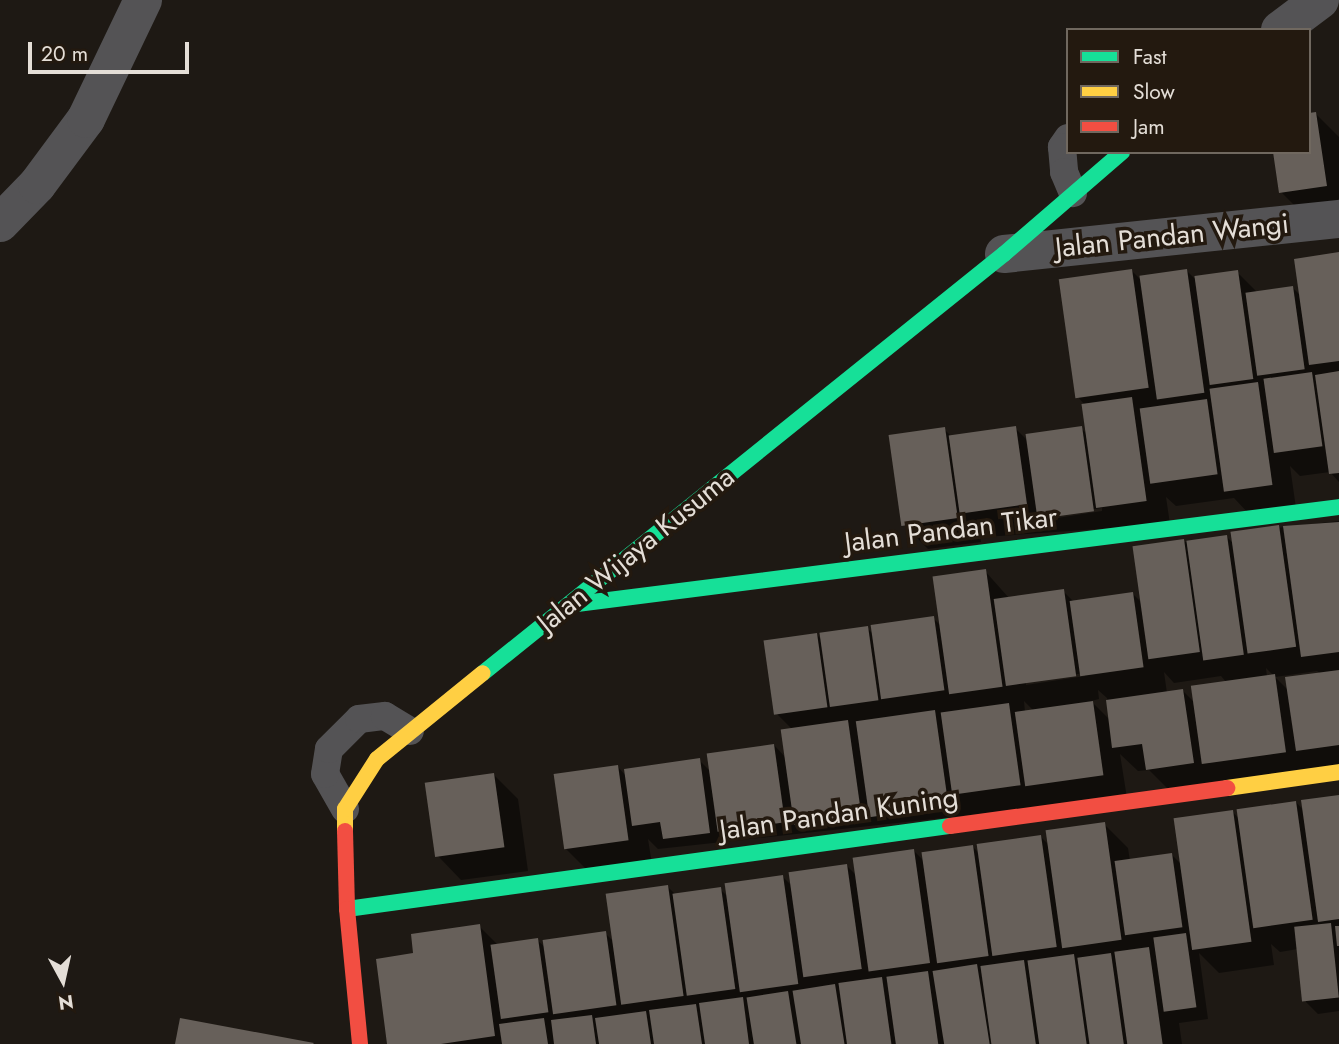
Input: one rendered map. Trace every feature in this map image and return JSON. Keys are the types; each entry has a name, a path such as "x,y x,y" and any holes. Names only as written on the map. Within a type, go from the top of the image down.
{"street":[{"path":"0,223 37,185 86,119 143,0"},
{"path":"1283,28 1320,0"},
{"name":"Jalan Wijaya Kusuma","path":"345,809 377,759 410,731 1004,254 1120,154"},
{"name":"Jalan Pandan Wangi","path":"1004,254 1339,219"},
{"name":"Jalan Pandan Tikar","path":"569,605 1339,507"},
{"name":"Jalan Pandan Kuning","path":"347,909 1339,772"},
{"path":"345,809 347,909 360,1044"}],"lane":[{"path":"1066,141 1062,148 1064,172 1073,193"},
{"path":"345,809 325,774 329,749 359,719 385,716 410,731"}],"building":[{"path":"1316,112 1327,186 1279,193 1273,154 1311,154 1311,113"},
{"path":"1339,252 1339,361 1309,365 1294,259"},
{"path":"1132,269 1149,388 1075,398 1059,279"},
{"path":"1187,269 1204,393 1157,399 1139,276"},
{"path":"1238,270 1253,379 1210,385 1194,276"},
{"path":"1293,286 1305,369 1257,376 1245,293"},
{"path":"1339,371 1339,473 1329,474 1315,375"},
{"path":"1312,372 1322,446 1274,453 1263,379"},
{"path":"1258,382 1272,485 1224,492 1209,389"},
{"path":"1132,397 1147,501 1096,508 1081,404"},
{"path":"1207,399 1218,474 1150,484 1140,408"},
{"path":"1016,426 1027,504 960,514 949,435"},
{"path":"1082,426 1094,511 1038,519 1026,434"},
{"path":"945,427 958,518 901,526 889,435"},
{"path":"1339,522 1339,652 1301,657 1283,526"},
{"path":"1279,525 1296,647 1248,654 1230,532"},
{"path":"1227,535 1244,655 1203,661 1186,541"},
{"path":"1184,539 1200,652 1148,659 1133,546"},
{"path":"986,569 1003,687 949,694 933,577"},
{"path":"1064,589 1076,676 1006,686 994,599"},
{"path":"1133,592 1144,667 1080,676 1070,601"},
{"path":"934,616 944,690 881,699 871,625"},
{"path":"868,626 878,700 830,707 819,633"},
{"path":"817,633 827,707 774,715 764,641"},
{"path":"1339,670 1339,745 1296,751 1285,677"},
{"path":"1275,674 1286,752 1202,764 1191,686"},
{"path":"1183,689 1194,763 1146,770 1142,744 1112,748 1106,700"},
{"path":"1093,701 1103,775 1025,786 1015,712"},
{"path":"1009,703 1021,785 952,795 941,713"},
{"path":"935,710 948,806 869,817 856,721"},
{"path":"848,720 861,815 794,825 781,729"},
{"path":"774,744 785,822 718,832 707,753"},
{"path":"700,758 710,833 663,839 660,822 632,826 624,769"},
{"path":"618,765 629,840 564,849 554,774"},
{"path":"494,773 504,847 435,857 425,783"},
{"path":"1339,795 1339,919 1318,922 1301,800"},
{"path":"1296,801 1313,920 1253,928 1237,809"},
{"path":"1233,810 1252,942 1192,950 1174,818"},
{"path":"1105,822 1122,940 1062,948 1046,830"},
{"path":"1041,835 1057,947 992,956 977,844"},
{"path":"973,845 989,956 937,963 922,852"},
{"path":"914,849 930,963 869,972 853,858"},
{"path":"1172,853 1182,927 1125,935 1115,861"},
{"path":"847,864 862,969 803,977 789,872"},
{"path":"783,875 798,984 740,992 725,883"},
{"path":"668,885 684,996 621,1005 606,894"},
{"path":"721,887 735,989 687,996 672,894"},
{"path":"1331,923 1339,998 1302,1001 1294,927"},
{"path":"480,924 495,1036 441,1044 387,1044 376,959 413,953 411,934"},
{"path":"1335,926 1339,926 1339,946 1337,946"},
{"path":"606,931 616,1005 553,1014 543,940"},
{"path":"1186,933 1196,1007 1164,1012 1153,938"},
{"path":"538,938 548,1012 501,1019 490,945"},
{"path":"1149,947 1163,1044 1127,1044 1114,952"},
{"path":"1111,953 1124,1044 1089,1044 1077,958"},
{"path":"1074,954 1087,1044 1039,1044 1027,961"},
{"path":"1024,960 1036,1044 991,1044 980,966"},
{"path":"977,964 990,1044 944,1044 933,971"},
{"path":"928,971 938,1044 896,1044 886,977"},
{"path":"882,977 891,1044 847,1044 838,983"},
{"path":"835,984 845,1044 801,1044 793,991"},
{"path":"788,991 796,1044 754,1044 747,998"},
{"path":"743,997 749,1044 705,1044 699,1003"},
{"path":"696,1004 702,1044 654,1044 649,1010"},
{"path":"646,1011 651,1044 599,1044 595,1018"},
{"path":"592,1015 596,1044 554,1044 551,1020"},
{"path":"180,1018 314,1043 175,1044"},
{"path":"544,1018 548,1044 502,1044 499,1024"}],"traffic: fast":[{"path":"483,673 1004,254 1120,154"},
{"path":"569,605 1339,507"},
{"path":"347,909 950,826"}],"traffic: slow":[{"path":"345,831 345,809 377,759 483,673"},
{"path":"1227,788 1339,772"}],"traffic: jam":[{"path":"950,826 1227,788"},
{"path":"345,831 347,909 360,1044"}]}
